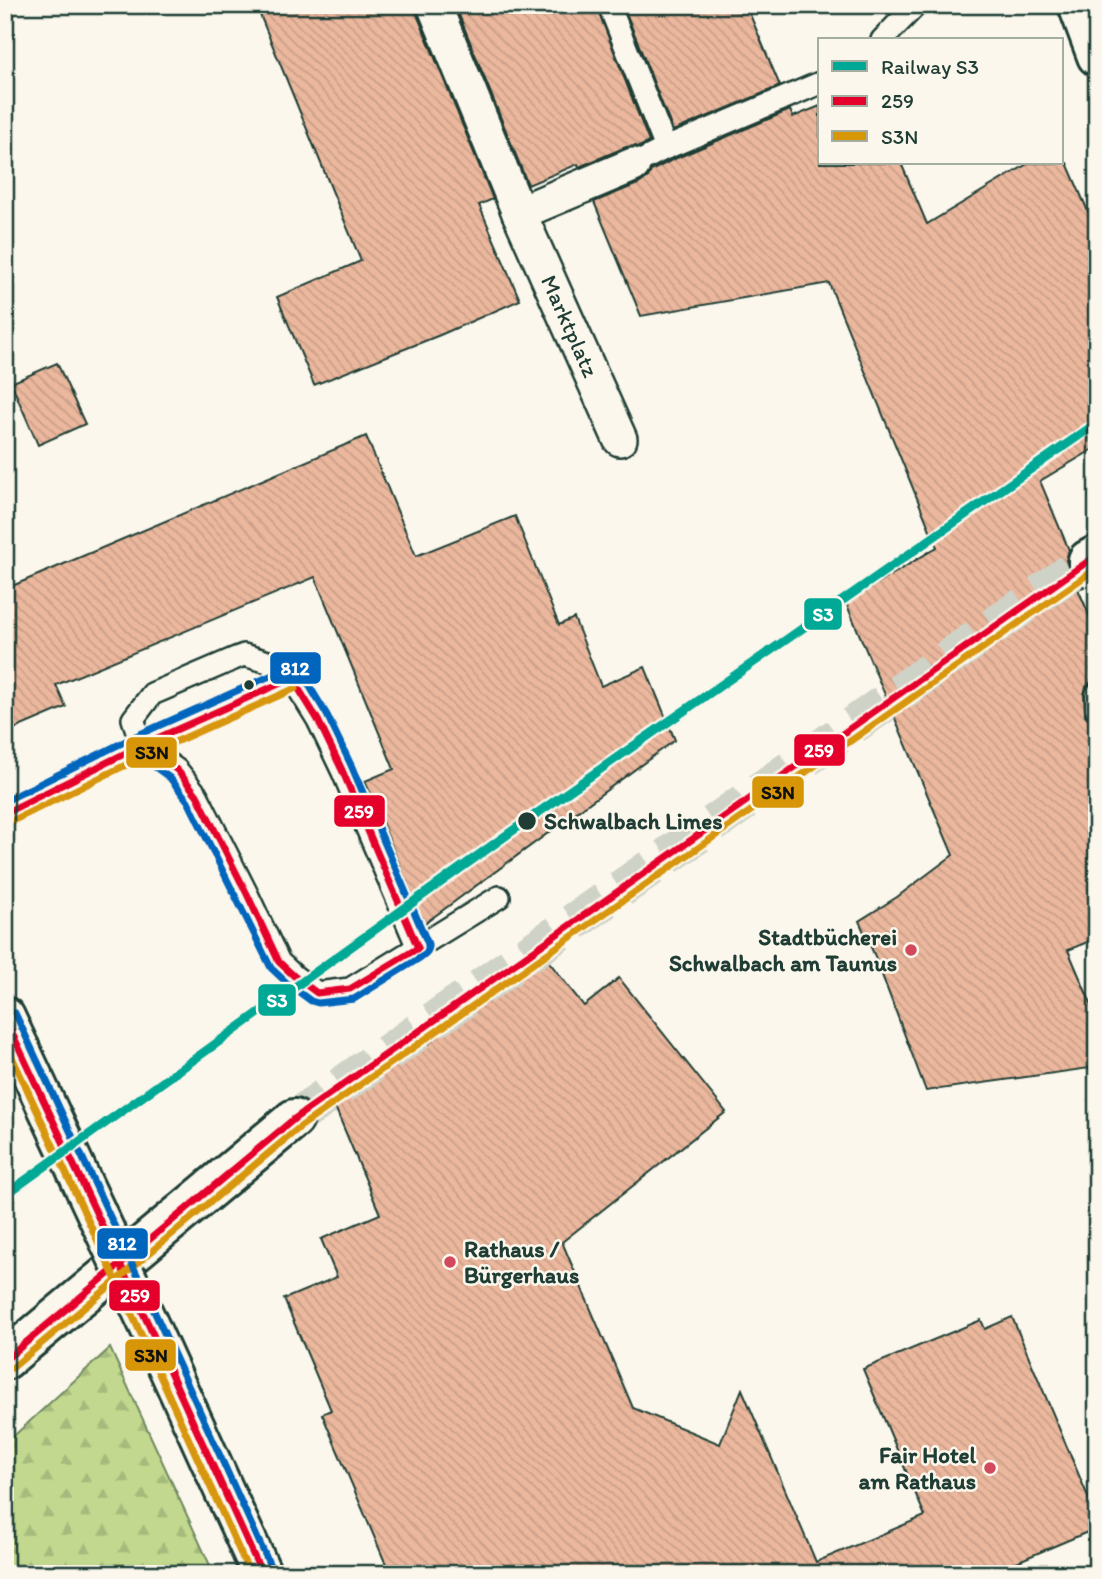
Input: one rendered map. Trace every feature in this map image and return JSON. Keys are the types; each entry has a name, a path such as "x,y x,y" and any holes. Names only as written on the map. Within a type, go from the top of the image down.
{"street":[{"name":"Marktplatz","path":"434,5 519,213 620,439"},
{"path":"1078,5 1097,56"},
{"path":"519,213 633,165"},
{"path":"12,1032 262,1574"},
{"path":"5,1360 294,1119"}],"lane":[{"path":"609,5 666,148"},
{"path":"884,38 916,5"},
{"path":"633,165 666,148 818,84"},
{"path":"418,948 342,770 318,720 292,678 275,664 244,655 152,694 134,719 142,745 177,770 197,795 279,962 317,993 350,989 418,948 499,897"},
{"path":"5,813 142,745 292,678"},
{"path":"1097,694 1097,709"}],"green space":[{"path":"110,1348 214,1574 5,1574 5,1444"}],"building":[{"path":"256,5 415,5 493,199 479,205 520,300 314,385 277,297 361,261"},
{"path":"455,5 596,5 649,142 639,147 626,147 579,167 578,164 528,185"},
{"path":"623,5 746,5 780,86 673,131"},
{"path":"818,107 818,164 901,164 927,224 1027,164 1067,163 1097,232 1097,447 1040,481 1069,550 1066,560 1069,570 1081,580 1084,587 1078,589 1097,633 1097,681 1086,687 1084,694 1085,715 1097,722 1097,938 1068,950 1097,1018 1097,1067 926,1091 859,921 897,897 953,855 846,603 937,547 829,283 641,316 594,202 640,183 651,171 672,160 790,110 793,117"},
{"path":"57,363 85,424 38,445 11,383"},
{"path":"366,436 416,556 515,516 559,625 574,618 601,686 645,667 675,740 424,924 365,781 394,769 315,577 56,685 66,707 5,733 5,589"},
{"name":"Rathaus / Bürgerhaus","path":"542,953 584,1006 619,978 726,1112 562,1242 633,1408 720,1444 742,1389 816,1562 925,1516 863,1369 981,1320 985,1329 1012,1317 1097,1518 1097,1528 988,1574 390,1574 322,1414 331,1410 284,1299 337,1277 321,1239 380,1214 330,1095 405,1036 418,1052"}],"tunnel":[{"path":"294,1119 1088,560"}],"rail line":[{"name":"S3","path":"5,1195 529,819 1097,423"}],"transit line":[{"name":"259","path":"5,1360 294,1119 1097,555"},
{"name":"S3N","path":"12,1368 300,1127 1097,568"},
{"name":"812","path":"5,801 138,735 288,668 296,668 327,715 351,765 428,944 426,954 354,999 318,1003 311,1001 271,968 188,801 170,778 141,757"},
{"name":"259","path":"292,678 318,720 342,770 418,948"},
{"name":"259","path":"5,813 142,745 292,678"},
{"name":"S3N","path":"10,822 146,755 296,688"},
{"name":"259","path":"142,745 177,770 197,795 279,962 317,993 350,989 418,948"},
{"name":"812","path":"15,1013 272,1570"},
{"name":"259","path":"5,1018 262,1574"},
{"name":"S3N","path":"5,1042 250,1574"}],"place":[{"name":"Schwalbach Limes","path":"527,821"},
{"name":"Stadtbücherei Schwalbach am Taunus","path":"911,950"},
{"name":"Rathaus / Bürgerhaus","path":"450,1262"},
{"name":"Fair Hotel am Rathaus","path":"990,1468"}]}
